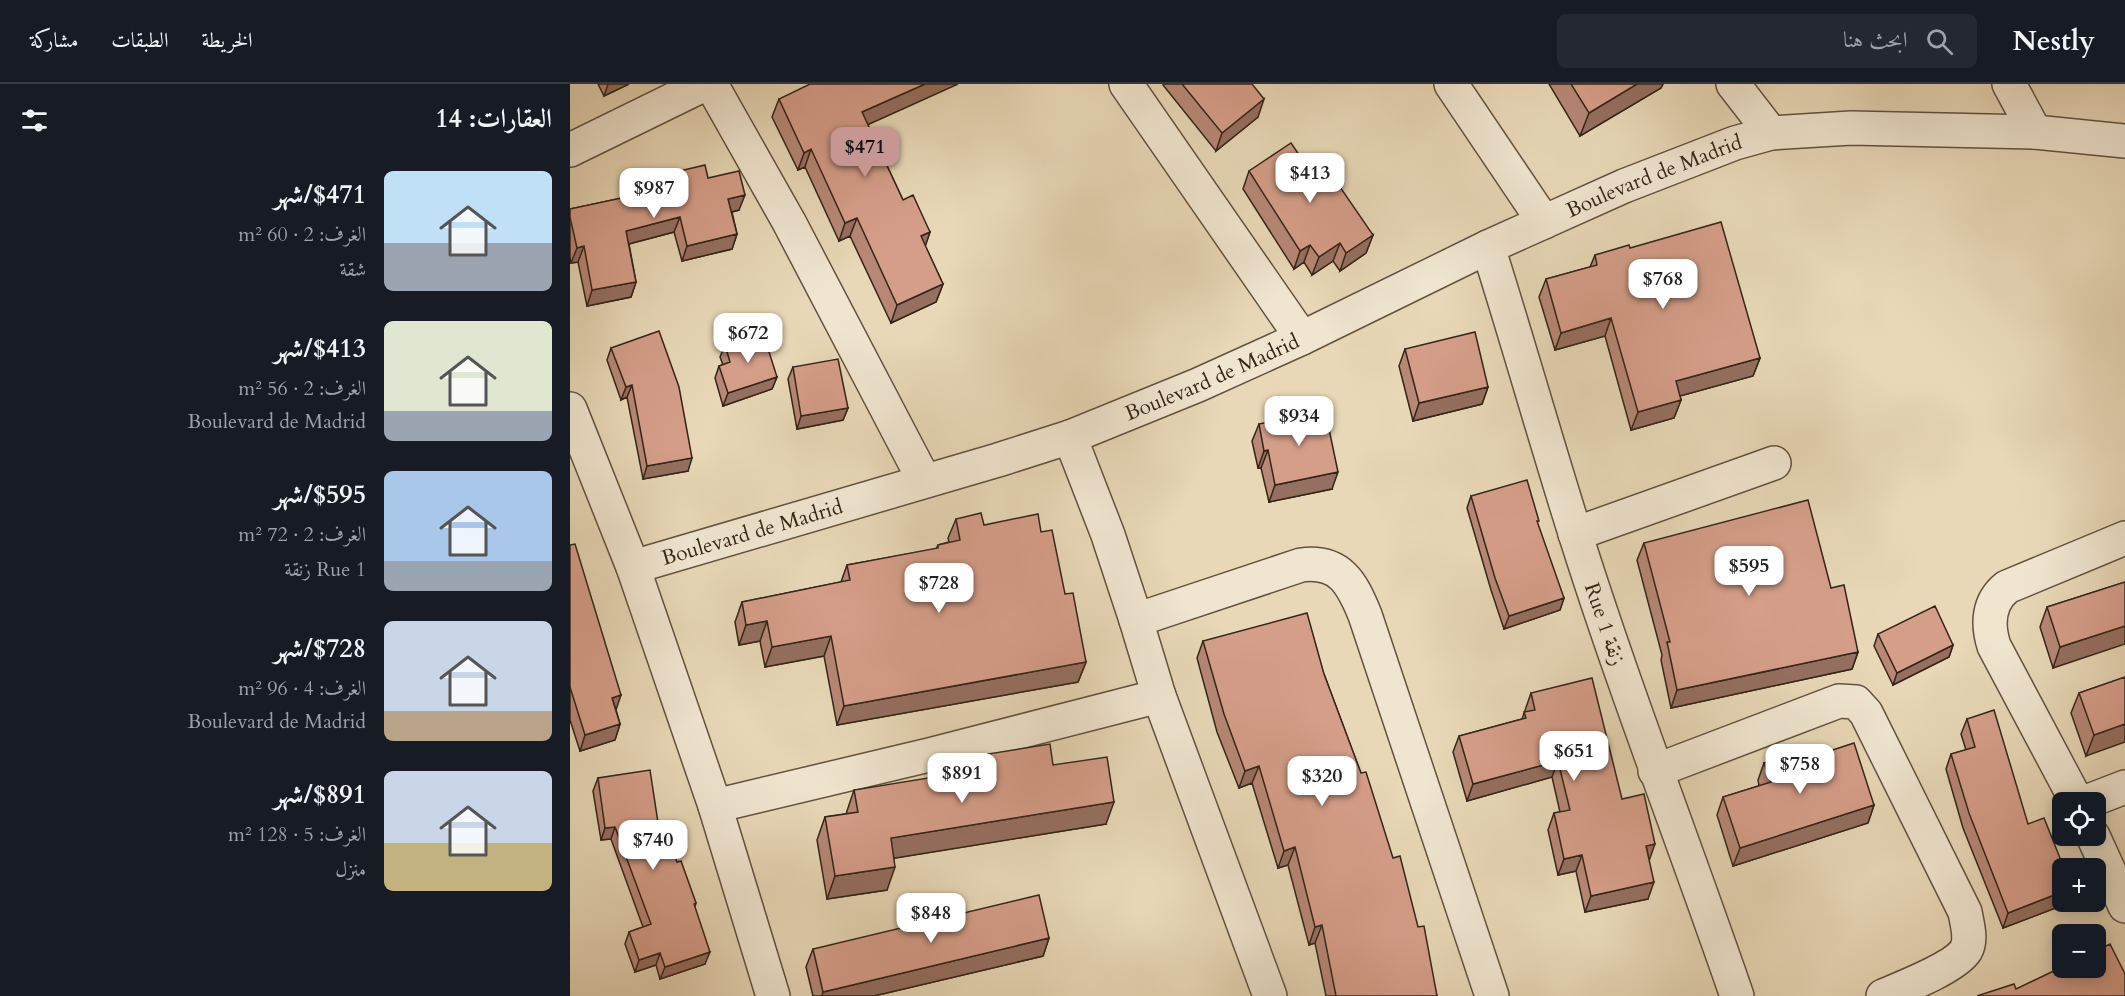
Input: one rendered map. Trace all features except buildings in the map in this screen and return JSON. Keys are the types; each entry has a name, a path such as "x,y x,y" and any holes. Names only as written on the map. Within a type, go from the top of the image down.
{"street":[{"path":"570,150 705,84"},
{"path":"711,84 789,222 924,480"},
{"path":"1126,84 1302,338"},
{"path":"1451,84 1545,222"},
{"name":"Boulevard de Madrid","path":"1733,84 1771,133"},
{"path":"2009,84 2035,132"},
{"name":"Boulevard de Madrid","path":"633,567 998,460 1070,436 1198,385 1302,338 1488,247 1690,159 1771,133 1851,128 2035,132 2125,141"},
{"name":"Rue 1 زنقة","path":"1488,247 1575,534 1655,771 1704,900 1737,996"},
{"path":"570,409 633,567 715,806 773,996"},
{"path":"1070,436 1108,535 1159,696 1270,996"},
{"path":"1575,534 1774,463"},
{"path":"2072,792 1995,646 1991,637 1990,617 1994,600 2007,587 2125,538"},
{"path":"1136,620 1301,565 1329,566 1344,577 1352,587 1365,615 1492,996"},
{"path":"715,806 1159,696"},
{"path":"1655,771 1839,701 1856,702 1866,713 1965,912 1969,933 1966,950 1950,964 1898,993"},
{"path":"2106,794 2125,787"},
{"path":"2098,846 2125,906"}]}
